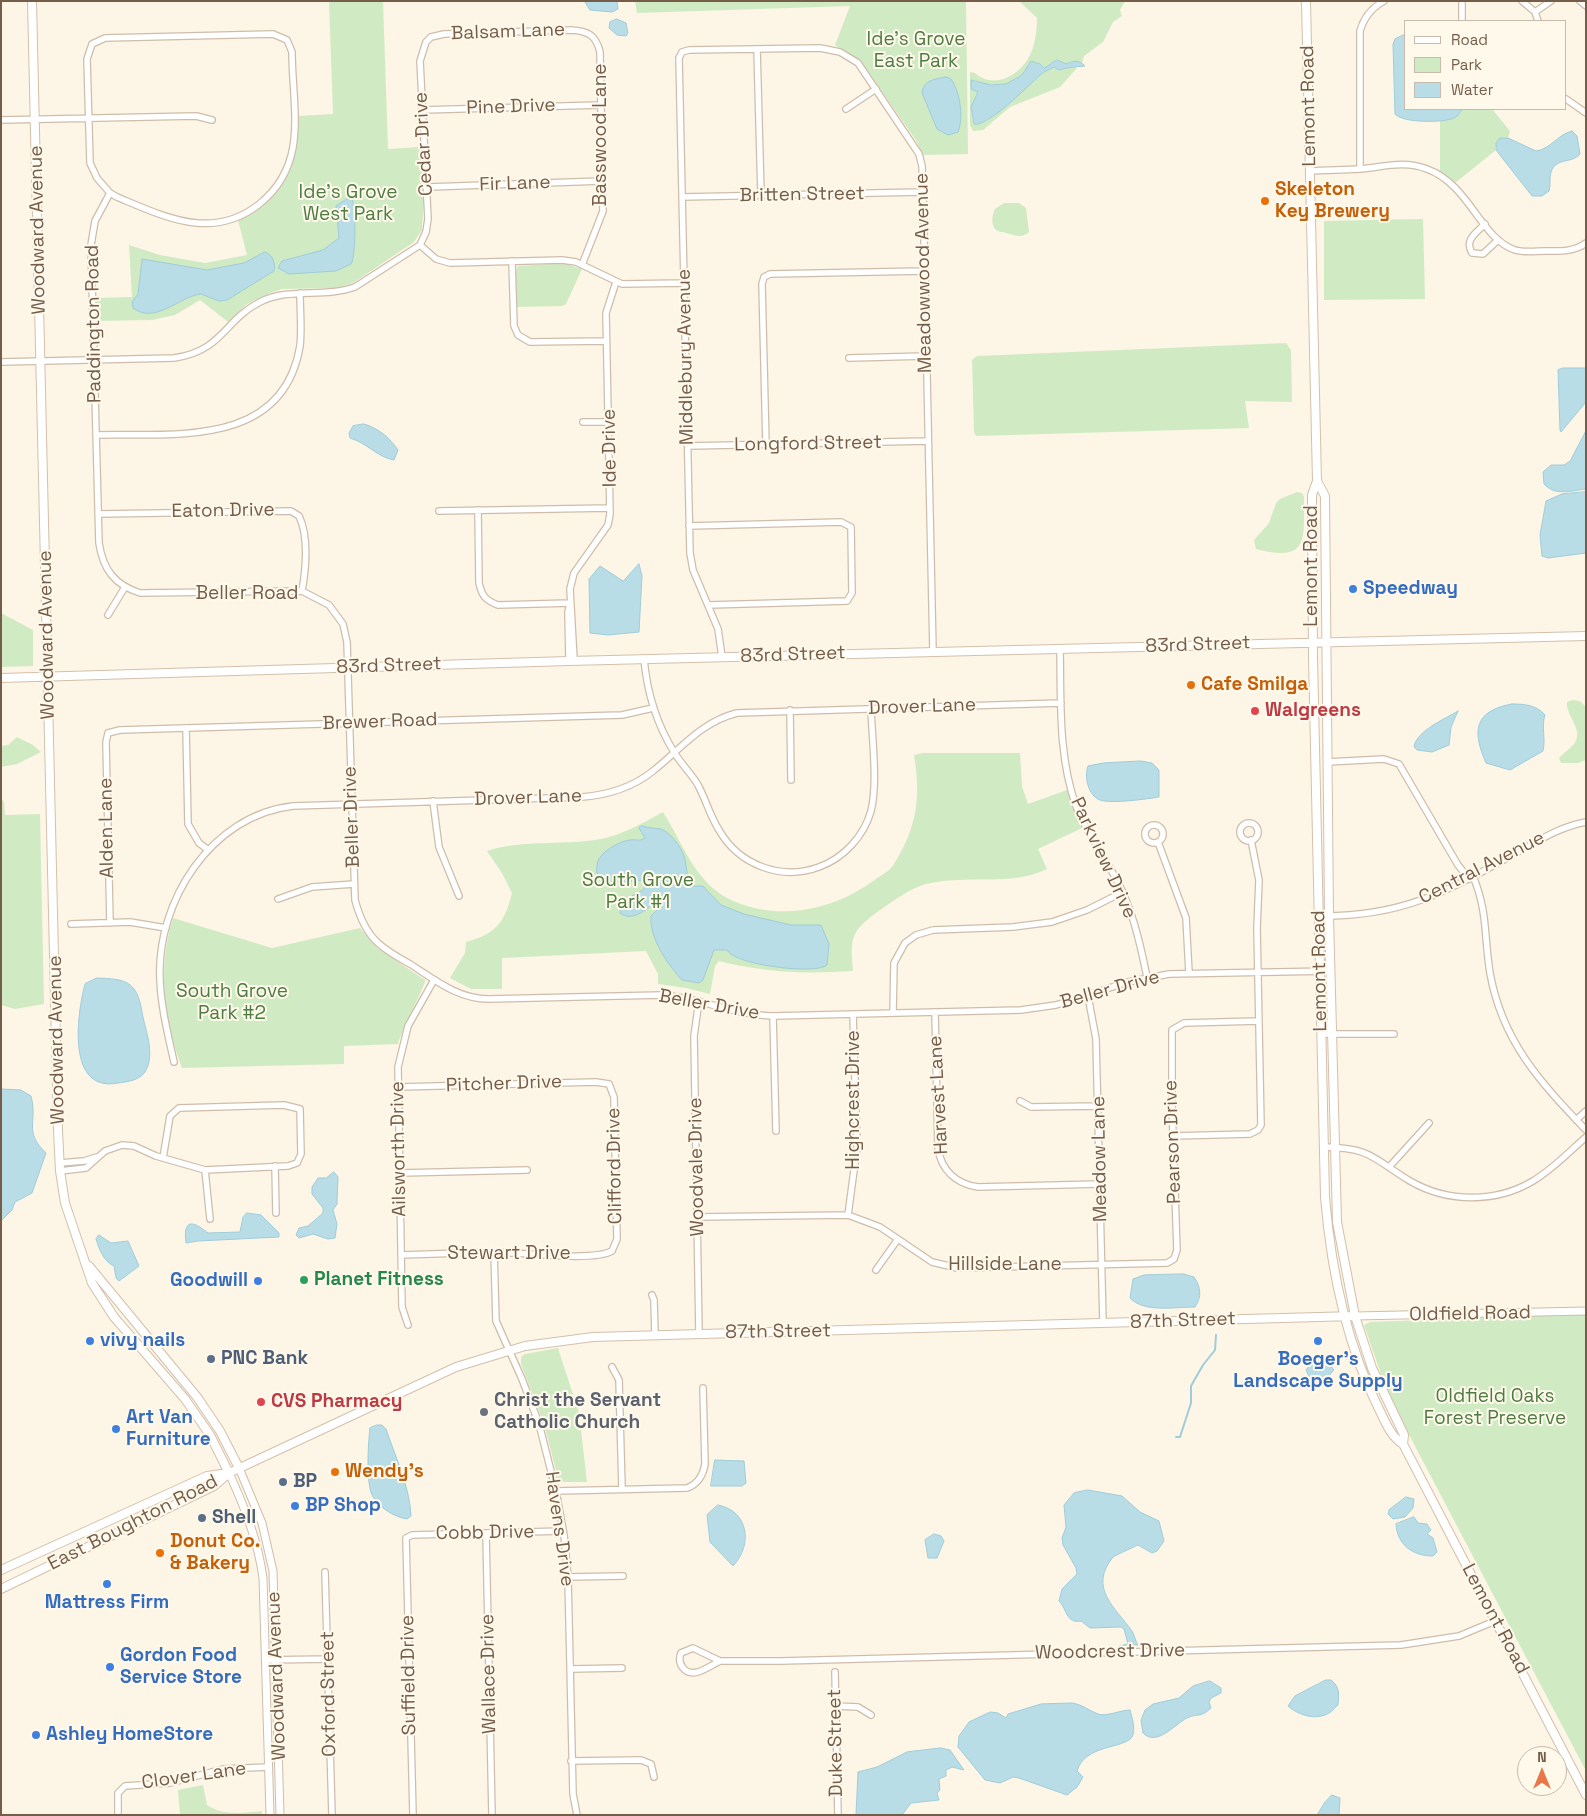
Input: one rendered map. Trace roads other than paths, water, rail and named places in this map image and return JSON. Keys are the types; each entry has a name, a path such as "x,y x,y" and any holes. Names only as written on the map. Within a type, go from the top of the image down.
{"main road":[{"name":"Woodward Avenue","path":"32,1 60,1167 70,1223 87,1264 92,1283 114,1317 185,1399 210,1435 229,1473"},
{"name":"Lemont Road","path":"1306,1 1317,481 1312,496 1313,642 1321,1034 1328,1229 1344,1316 1368,1385 1394,1439 1403,1444 1586,1795"},
{"name":"Lemont Road","path":"1317,481 1325,496 1329,916 1333,1147 1337,1222 1355,1316 1372,1368 1404,1435 1403,1444"},
{"name":"83rd Street","path":"1,678 572,660 1586,636"},
{"name":"Woodward Avenue","path":"87,1264 122,1309 197,1397 220,1431 239,1468"},
{"name":"87th Street","path":"229,1473 456,1367 509,1351 593,1337 1355,1316"},
{"name":"East Boughton Road","path":"1,1570 207,1476 229,1473"},
{"name":"East Boughton Road","path":"1,1589 214,1486 229,1473"}],"street":[{"path":"1360,168 1360,41 1364,20 1374,6 1384,1"},
{"path":"1462,1 1462,20"},
{"path":"1522,1 1534,12 1538,20"},
{"path":"1534,12 1552,1"},
{"path":"1580,1 1586,6"},
{"name":"Balsam Lane","path":"426,42 431,37 444,34 571,30 592,35"},
{"path":"274,34 287,40 292,52 293,144 283,176 262,202 232,219 197,223 179,219 110,193 96,178 92,168 88,119 87,61 92,44 104,38 274,34"},
{"name":"Basswood Lane","path":"582,265 601,220 600,52 598,41 592,35"},
{"name":"Cedar Drive","path":"420,245 428,226 428,187 420,61 426,42"},
{"path":"757,49 760,196"},
{"name":"Meadowwood Avenue","path":"682,52 689,50 757,49 834,50 858,63 917,150 922,166 932,651"},
{"name":"Middlebury Avenue","path":"682,52 679,58 690,553 693,570 718,628 722,657"},
{"path":"846,109 876,89"},
{"path":"1567,100 1585,112"},
{"name":"Pine Drive","path":"422,110 601,105"},
{"path":"1,120 196,116 212,120"},
{"path":"1310,170 1405,164 1429,169 1454,186 1498,240 1516,250 1570,250 1586,243"},
{"name":"Fir Lane","path":"428,187 602,181"},
{"name":"Britten Street","path":"682,197 922,192"},
{"name":"Paddington Road","path":"110,193 98,212 92,235 98,514 101,557 118,583 125,588"},
{"path":"1485,224 1469,240 1469,247 1472,253 1484,254 1498,240"},
{"path":"1,362 174,358 189,356 207,348 220,338 242,314 256,304 280,295 334,292 354,287 420,245 444,262 562,260 582,265 616,282 638,285 684,283"},
{"path":"512,261 514,326 518,335 524,340 543,343 606,341"},
{"path":"766,445 762,284 764,277 770,274 924,271"},
{"name":"Ide Drive","path":"572,660 573,612 570,603 570,589 574,573 608,525 610,508 606,341 607,304 616,282"},
{"path":"96,435 209,432 237,425 261,411 283,387 294,366 301,335 300,293"},
{"path":"849,358 926,356"},
{"path":"583,422 609,422"},
{"name":"Longford Street","path":"688,446 928,441"},
{"path":"439,511 610,508"},
{"path":"478,510 479,582 481,594 488,601 498,604 570,603"},
{"name":"Eaton Drive","path":"98,514 291,511 299,516 304,529 305,570 302,591"},
{"path":"689,526 841,522 849,524 851,530 852,593 849,600 844,602 709,605"},
{"path":"108,614 125,588"},
{"name":"Beller Road","path":"125,588 152,595 302,591 329,605 340,618 346,634 348,668"},
{"name":"Parkview Drive","path":"1060,648 1064,750 1070,788 1081,817 1123,892 1137,932 1147,977"},
{"path":"644,659 653,708 674,753 699,787 717,828 731,848 754,864 767,869 782,872 808,871 829,863 849,849 866,823 873,795 871,709"},
{"name":"Beller Drive","path":"348,668 354,884 360,916 378,943 434,980 461,994 482,999 653,994 699,1001 739,1013 773,1016 893,1014 1036,1008 1088,996 1147,977 1189,973 1331,971"},
{"name":"Drover Lane","path":"174,1062 160,979 161,948 166,928 182,891 207,849 240,823 273,809 293,806 582,797 606,794 647,776 697,732 719,718 748,711 1061,703"},
{"name":"Brewer Road","path":"108,733 120,730 622,715 653,708"},
{"path":"790,710 791,780"},
{"path":"186,728 188,824 199,843 207,849"},
{"name":"Alden Lane","path":"108,733 106,742 110,923"},
{"path":"1327,762 1384,759 1399,764 1458,865 1471,878 1484,905 1492,985 1507,1029 1532,1070 1586,1130"},
{"path":"433,801 439,847 458,896"},
{"name":"Central Avenue","path":"1319,916 1364,915 1403,907 1437,896 1559,829 1586,822"},
{"path":"1173,1136 1250,1134 1258,1130 1262,1118 1258,971 1258,880 1251,840"},
{"path":"1158,842 1186,918 1189,973"},
{"path":"278,899 312,887 354,884"},
{"path":"893,1014 894,963 905,943 916,935 933,930 1013,927 1052,922 1087,910 1123,892"},
{"path":"71,924 139,923 166,928"},
{"name":"Ailsworth Drive","path":"408,1325 402,1307 399,1056 404,1035 412,1017 434,980"},
{"name":"Meadow Lane","path":"1088,996 1096,1031 1103,1323"},
{"name":"Woodvale Drive","path":"699,1001 694,1036 700,1334"},
{"name":"Harvest Lane","path":"935,1012 938,1148 940,1158 950,1175 966,1184 978,1187 1100,1184"},
{"name":"Highcrest Drive","path":"848,1215 857,1148 853,1014"},
{"path":"773,1016 776,1130"},
{"name":"Pearson Drive","path":"1174,1259 1177,1250 1171,1037 1175,1026 1184,1023 1259,1021"},
{"path":"1321,1034 1394,1034"},
{"name":"Pitcher Drive","path":"398,1087 596,1082 609,1084"},
{"name":"Clifford Drive","path":"609,1084 614,1097 617,1240 615,1248"},
{"path":"1020,1101 1031,1108 1098,1106"},
{"path":"60,1167 86,1168 99,1156 116,1146 129,1145 163,1158 205,1170 297,1163 301,1154 300,1109 284,1105 179,1108 170,1116 163,1158"},
{"path":"1576,1120 1586,1112"},
{"path":"1390,1166 1429,1123"},
{"path":"1324,1147 1367,1152 1412,1182 1433,1192 1464,1198 1506,1193 1534,1180 1586,1137"},
{"path":"275,1166 276,1212"},
{"path":"205,1170 210,1219"},
{"path":"400,1173 527,1170"},
{"name":"Hillside Lane","path":"698,1217 848,1215 873,1224 932,1262 957,1268 1167,1263 1174,1259"},
{"path":"876,1270 898,1239"},
{"name":"Stewart Drive","path":"401,1255 494,1252 543,1256 602,1254 615,1248"},
{"name":"Havens Drive","path":"494,1252 496,1321 522,1378 539,1424 556,1492 563,1531 568,1577 572,1794 577,1815"},
{"path":"652,1295 654,1300 655,1335"},
{"name":"Oldfield Road","path":"1355,1316 1586,1311"},
{"path":"612,1367 619,1380 622,1489"},
{"path":"556,1492 687,1488 698,1482 704,1472 705,1464 703,1388"},
{"name":"Woodward Avenue","path":"239,1468 257,1509 270,1555 274,1584 280,1815"},
{"name":"Woodward Avenue","path":"229,1473 248,1516 263,1578 270,1815"},
{"name":"Cobb Drive","path":"407,1536 563,1531"},
{"name":"Wallace Drive","path":"486,1534 492,1815"},
{"name":"Suffield Drive","path":"407,1536 413,1815"},
{"name":"Oxford Street","path":"325,1572 332,1815"},
{"path":"568,1577 623,1576"},
{"name":"Woodcrest Drive","path":"720,1661 693,1648 681,1652 679,1658 684,1669 689,1673 696,1673 720,1661 1406,1645 1469,1633 1495,1620"},
{"path":"266,1660 328,1659"},
{"path":"570,1669 622,1668"},
{"name":"Duke Street","path":"835,1672 838,1815"},
{"path":"836,1706 858,1707 871,1715"},
{"path":"572,1761 642,1760 651,1764 654,1777"},
{"name":"Clover Lane","path":"118,1815 117,1799 120,1789 130,1785 170,1784 223,1769 268,1767"}],"water":[{"path":"617,1 618,9 612,12 590,10 585,2"},
{"path":"617,19 626,23 628,33 626,36 617,35 609,28 610,22"},
{"path":"1404,35 1404,110 1461,110 1459,114 1449,120 1414,121 1395,114 1393,44 1395,39"},
{"path":"1057,60 1066,64 1074,61 1079,62 1085,66 1059,70 1054,67 1042,74 998,113 980,123 974,124 971,107 978,92 971,89 971,80 991,85 1006,84 1022,75 1031,61 1040,64 1044,68"},
{"path":"946,77 951,79 957,91 961,112 958,132 948,135 937,129 922,93 927,83"},
{"path":"1572,131 1577,136 1580,154 1553,167 1550,174 1549,191 1542,196 1532,196 1496,150 1496,143 1500,138 1508,138 1536,151 1541,150"},
{"path":"347,199 352,199 354,212 355,243 351,264 336,271 289,274 278,268 282,261 323,250 339,238 336,206"},
{"path":"265,252 273,260 274,271 227,300 219,301 201,294 185,299 159,312 141,312 133,308 132,302 138,294 142,259 207,270 244,263"},
{"path":"1563,368 1586,368 1586,402 1561,432 1558,370"},
{"path":"364,424 379,431 395,445 398,450 394,460 382,456 362,443 350,438 349,433 353,426"},
{"path":"1586,431 1586,489 1563,492 1548,488 1544,484 1543,472 1551,465 1564,465 1570,461"},
{"path":"1586,492 1586,553 1548,558 1542,556 1540,535 1546,501 1562,494"},
{"path":"639,564 642,576 639,632 608,635 590,633 589,579 600,566 623,581"},
{"path":"1512,704 1534,707 1545,715 1543,751 1510,770 1486,763 1478,733 1479,725 1489,712"},
{"path":"1458,711 1451,727 1449,745 1432,752 1417,750 1414,747 1416,741 1425,731"},
{"path":"1141,761 1152,763 1159,770 1159,797 1112,802 1096,798 1090,790 1087,780 1088,766 1103,763"},
{"path":"642,826 664,830 671,836 683,853 691,886 703,886 721,905 744,914 791,925 821,925 829,944 827,965 808,969 776,967 744,960 727,950 714,950 703,980 699,983 682,980 660,951 653,933 651,916 660,907 660,904 654,903 633,916 620,913 621,906 633,895 643,890 647,883 644,880 614,882 602,879 597,874 598,861 610,848 625,841 645,838 639,828"},
{"path":"97,978 123,981 133,988 140,1002 149,1042 150,1058 143,1075 133,1080 118,1083 101,1083 90,1076 83,1064 79,1048 79,1014 85,984"},
{"path":"1,1089 21,1090 31,1096 33,1132 39,1145 46,1153 32,1193 15,1202 12,1210 1,1221"},
{"path":"334,1172 338,1177 337,1204 333,1210 337,1224 335,1238 328,1239 313,1234 299,1238 296,1235 299,1228 308,1226 323,1213 323,1208 312,1194 312,1187 318,1178 326,1178"},
{"path":"247,1213 261,1215 279,1233 279,1237 186,1243 186,1229 190,1224 208,1233 240,1232 243,1217"},
{"path":"99,1235 111,1243 128,1241 139,1266 119,1281 116,1278 114,1266 107,1262 100,1251 96,1239"},
{"path":"1184,1274 1194,1277 1198,1284 1200,1296 1195,1307 1143,1306 1130,1298 1133,1279 1144,1275"},
{"path":"1319,1361 1328,1362 1334,1370 1324,1381 1311,1381 1306,1370 1310,1365"},
{"path":"382,1425 386,1429 402,1472 410,1505 411,1516 407,1519 387,1511 378,1504 370,1489 368,1472 370,1428"},
{"path":"715,1460 744,1461 746,1483 742,1486 711,1486"},
{"path":"1088,1490 1122,1496 1140,1512 1159,1521 1164,1541 1157,1551 1152,1553 1138,1545 1113,1557 1106,1568 1103,1578 1107,1597 1132,1631 1138,1645 1119,1646 1128,1644 1124,1629 1121,1627 1090,1628 1081,1621 1072,1620 1059,1601 1062,1589 1077,1574 1076,1568 1063,1545 1062,1538 1066,1527 1064,1505 1074,1493"},
{"path":"1406,1497 1414,1499 1413,1508 1405,1517 1393,1519 1388,1514 1389,1510"},
{"path":"718,1505 728,1508 736,1514 742,1521 745,1530 743,1548 733,1566 710,1542 707,1515"},
{"path":"1414,1517 1418,1523 1427,1524 1431,1530 1427,1534 1433,1538 1437,1552 1433,1556 1419,1554 1407,1548 1399,1538 1396,1524"},
{"path":"934,1534 941,1536 944,1541 937,1558 928,1558 925,1540"},
{"path":"1326,1680 1331,1680 1336,1685 1339,1697 1338,1705 1330,1712 1319,1717 1313,1717 1297,1712 1288,1706 1295,1696"},
{"path":"1210,1681 1221,1688 1221,1693 1211,1698 1209,1702 1211,1708 1202,1714 1187,1718 1160,1736 1148,1737 1143,1733 1141,1720 1145,1710 1153,1704 1179,1698 1193,1686"},
{"path":"1073,1703 1101,1715 1130,1710 1134,1731 1128,1741 1096,1752 1081,1762 1077,1771 1083,1777 1077,1787 1067,1795 1019,1778 1013,1777 1000,1783 985,1780 958,1747 959,1736 969,1722 990,1712 998,1713 1006,1718 1008,1714 1041,1704"},
{"path":"941,1748 950,1750 964,1770 952,1767 946,1770 946,1776 939,1779 940,1790 937,1793 939,1800 911,1803 902,1815 856,1815 858,1772 877,1767 907,1752"},
{"path":"1332,1795 1340,1798 1339,1815 1317,1815 1325,1802"}],"waterway":[{"path":"1176,1437 1180,1437 1191,1403 1191,1386 1203,1365 1215,1350 1216,1335"}],"place":[{"name":"Skeleton Key Brewery","path":"1265,201"},
{"name":"Speedway","path":"1353,589"},
{"name":"Cafe Smilga","path":"1191,685"},
{"name":"Walgreens","path":"1255,711"},
{"name":"Planet Fitness","path":"304,1280"},
{"name":"Goodwill","path":"258,1281"},
{"name":"vivy nails","path":"90,1341"},
{"name":"Boeger's Landscape Supply","path":"1318,1341"},
{"name":"PNC Bank","path":"211,1359"},
{"name":"CVS Pharmacy","path":"261,1402"},
{"name":"Christ the Servant Catholic Church","path":"484,1412"},
{"name":"Art Van Furniture","path":"116,1429"},
{"name":"Wendy's","path":"335,1472"},
{"name":"BP","path":"283,1482"},
{"name":"BP Shop","path":"295,1506"},
{"name":"Shell","path":"202,1518"},
{"name":"Donut Co. & Bakery","path":"160,1553"},
{"name":"Mattress Firm","path":"107,1584"},
{"name":"Gordon Food Service Store","path":"110,1667"},
{"name":"Ashley HomeStore","path":"36,1735"}],"park label":[{"name":"Ide's Grove East Park","path":"916,51"},
{"name":"Ide's Grove West Park","path":"348,204"},
{"name":"South Grove Park #1","path":"638,892"},
{"name":"South Grove Park #2","path":"232,1003"},
{"name":"Oldfield Oaks Forest Preserve","path":"1495,1408"}]}
